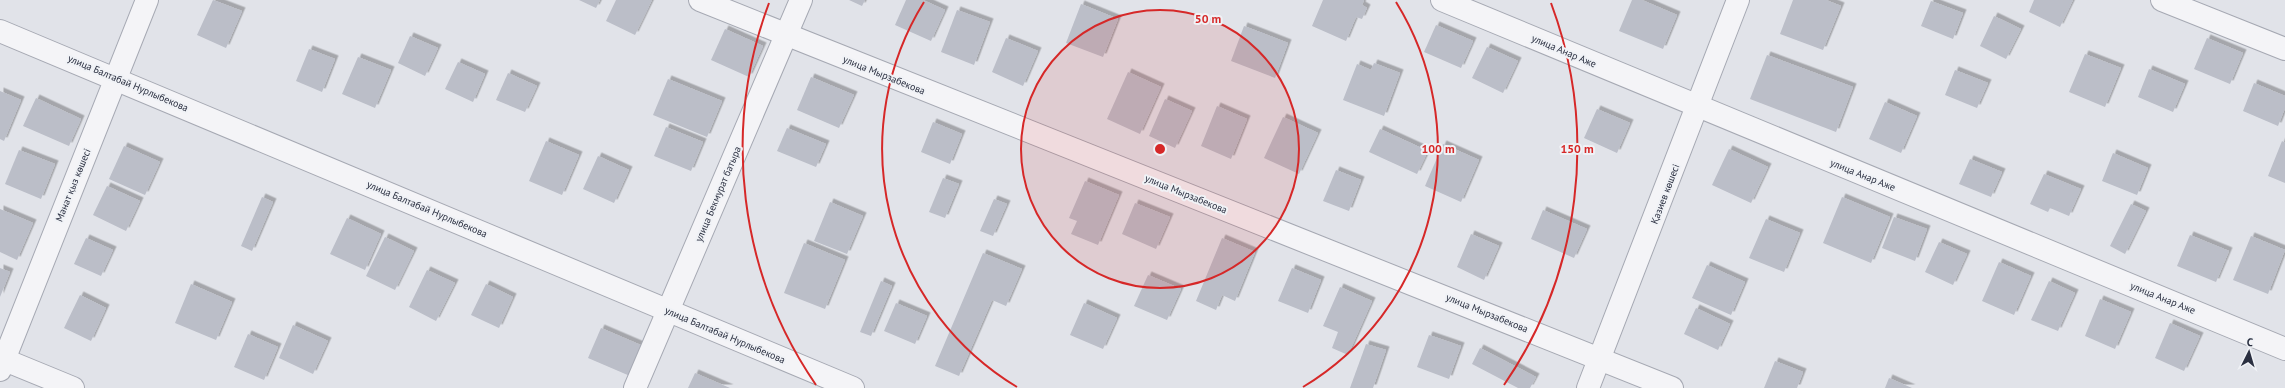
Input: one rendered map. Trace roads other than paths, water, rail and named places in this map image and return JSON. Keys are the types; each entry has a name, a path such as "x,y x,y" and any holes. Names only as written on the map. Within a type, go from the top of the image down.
{"street":[{"name":"Манат қыз көшесі","path":"1,362 147,0"},
{"name":"улица Мырзабекова","path":"700,0 786,36 1601,358 1672,388"},
{"name":"улица Бекмурат батыра","path":"635,388 801,0"},
{"name":"улица Анар Аже","path":"1442,0 2285,349"},
{"name":"Қазиев көшесі","path":"1588,388 1699,107 1738,0"},
{"path":"2162,0 2285,49"},
{"name":"улица Балтабай Нурлыбекова","path":"0,31 116,78 853,388"},
{"path":"1,362 72,388"}]}
